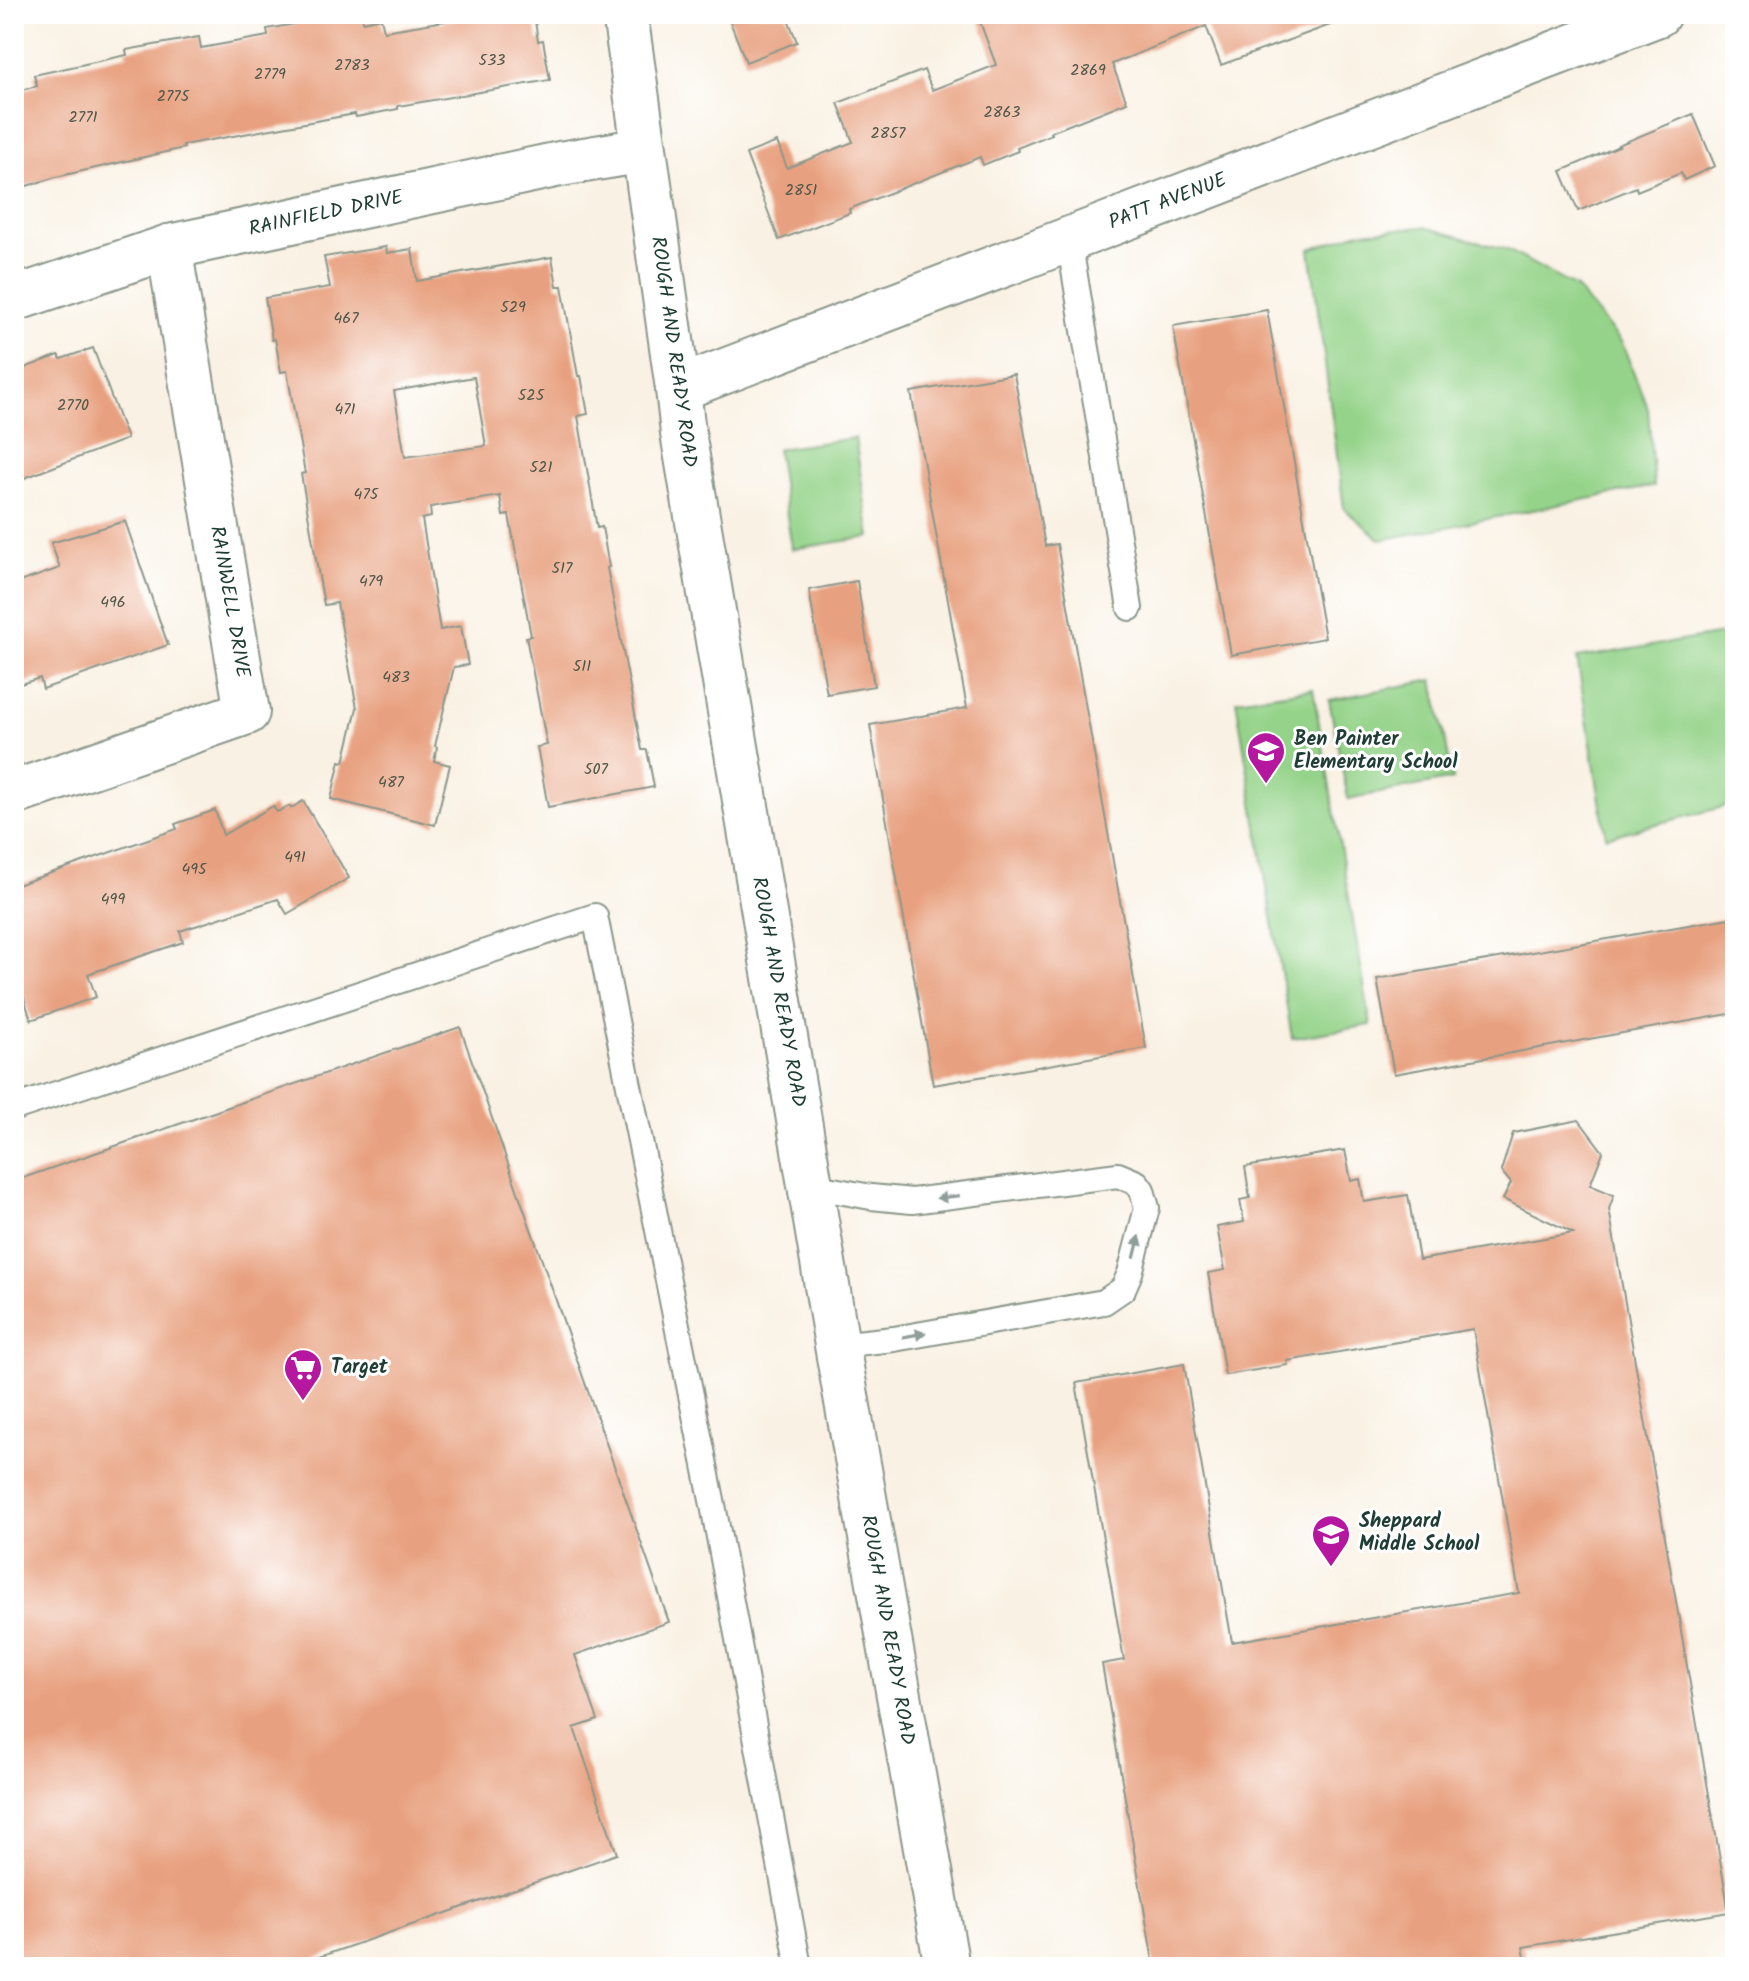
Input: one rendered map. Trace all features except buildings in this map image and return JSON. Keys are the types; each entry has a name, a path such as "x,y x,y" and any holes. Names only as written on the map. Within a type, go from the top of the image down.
{"street":[{"name":"ROUGH AND READY ROAD","path":"625,14 685,449 837,1345 947,1967"},
{"name":"PATT AVENUE","path":"678,389 1658,14"},
{"name":"RAINFIELD DRIVE","path":"14,299 169,247 560,164 644,150"},
{"name":"RAINWELL DRIVE","path":"14,793 247,712 169,247"}],"lane":[{"path":"1069,240 1130,608"},
{"path":"14,1108 595,916 713,1505 799,1967"},
{"path":"811,1186 912,1201 1118,1175 1137,1183 1147,1208 1123,1289 1104,1302 894,1339 837,1345"}],"green space":[{"path":"1424,227 1508,250 1576,288 1622,343 1648,409 1654,486 1381,540 1344,509 1310,249 1359,232"},
{"path":"855,438 870,537 792,549 777,449"},
{"path":"1735,632 1735,804 1606,837 1577,658"},
{"path":"1433,680 1453,779 1348,799 1329,700"},
{"path":"1313,689 1371,1025 1292,1038 1236,700"}],"place":[{"name":"Ben Painter Elementary School","path":"1266,785"},
{"name":"Target","path":"303,1402"},
{"name":"Sheppard Middle School","path":"1331,1568"}]}
